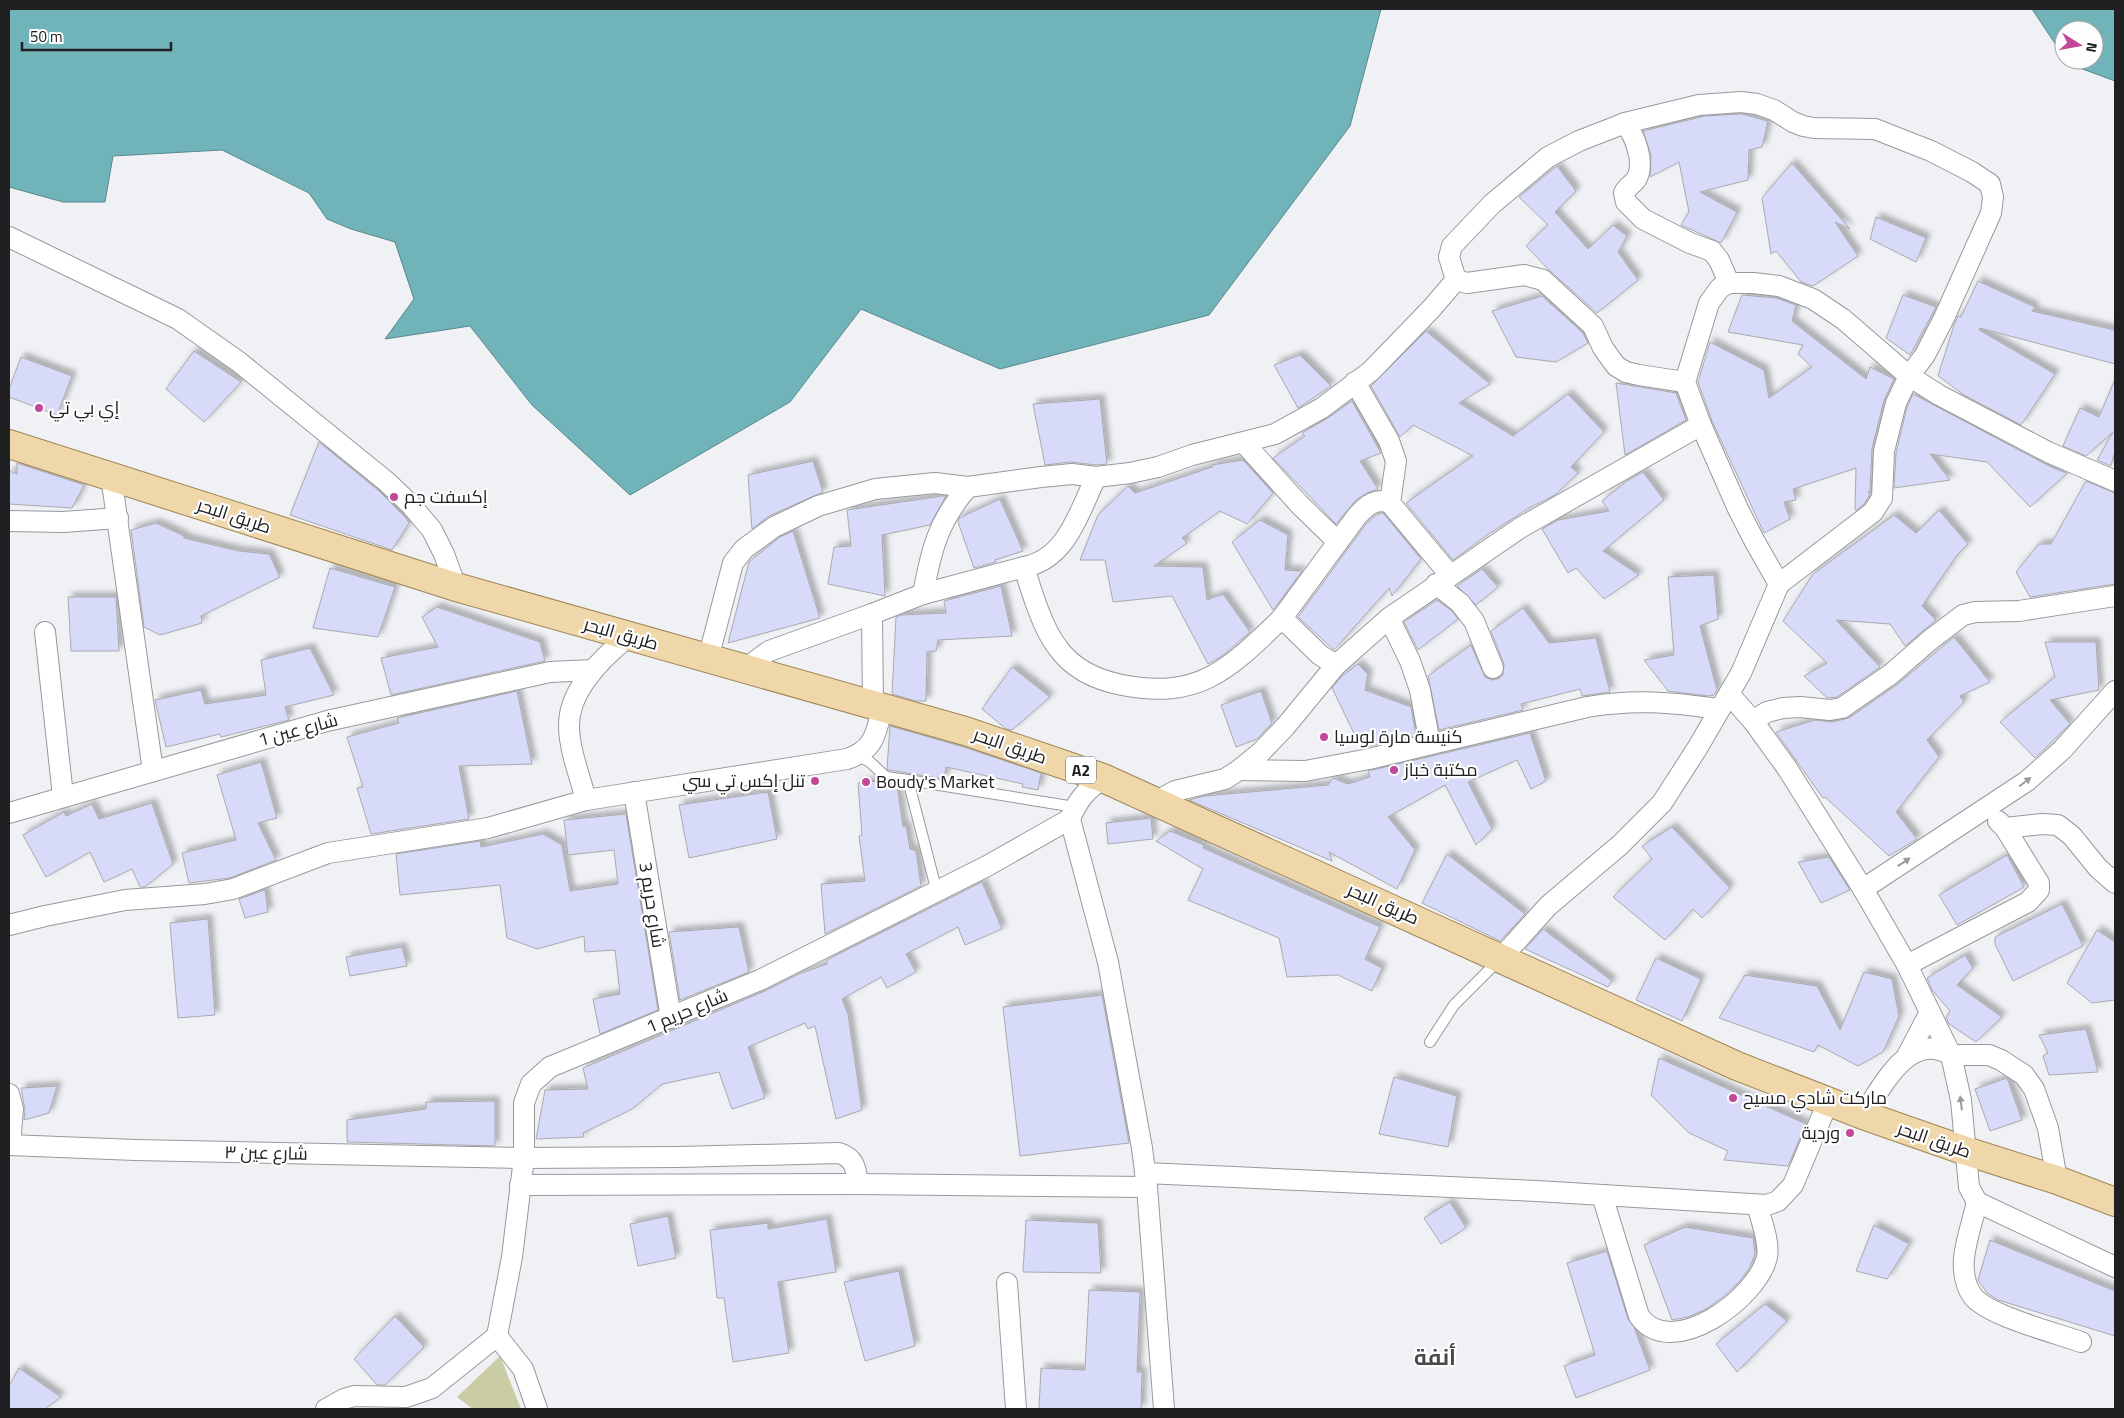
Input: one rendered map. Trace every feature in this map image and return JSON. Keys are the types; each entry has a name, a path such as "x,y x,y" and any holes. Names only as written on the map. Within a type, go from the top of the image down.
{"main road":[{"name":"طريق البحر","path":"9,444 456,588 746,668 877,708 965,731 1103,778 1737,1066 1863,1115 1966,1152 2057,1180 2115,1202"}],"street":[{"path":"1456,280 1448,257 1450,250 1492,204 1548,157 1579,141 1625,123 1699,105 1727,102 1757,104 1774,110 1803,126 1876,129 1931,151 1972,172 1990,184 1993,197 1990,213 1944,318 1925,355 1909,376 1896,404 1887,434 1880,504 1874,512 1779,584 1755,644 1698,747 1662,803 1620,845 1548,906 1501,958"},
{"path":"1625,123 1635,142 1639,165 1636,179 1624,193 1626,202 1642,219 1712,252 1719,260 1729,283"},
{"path":"9,237 178,319 238,362 388,482 411,505 432,530 444,554 456,588"},
{"path":"1456,280 1467,283 1524,275 1543,280 1593,326 1603,348 1616,366 1626,372 1685,382"},
{"path":"708,659 733,563 744,549 774,528 826,504 875,489 910,484 968,487 1072,474 1096,477 1147,470 1192,455 1244,443 1287,429 1322,408 1371,371 1431,309 1456,280"},
{"path":"1779,584 1742,517 1701,425 1685,382 1709,303 1720,288 1729,283 1753,282 1779,286 1813,300 1843,320 1909,376 1973,414 2048,452 2115,481"},
{"path":"1355,382 1389,441 1396,461 1390,503"},
{"path":"1157,801 1174,791 1226,779 1261,752 1285,727 1336,665 1389,618 1520,528 1701,425"},
{"path":"1244,443 1299,504 1338,542"},
{"path":"111,476 153,771"},
{"path":"746,668 769,651 923,594 1043,562 1063,544 1096,477"},
{"path":"923,594 930,556 938,531 946,516 968,487"},
{"path":"1024,567 1034,600 1056,646 1070,662 1084,672 1111,683 1132,687 1173,690 1196,684 1213,676 1235,660 1282,618 1357,516 1368,505 1381,500 1390,503 1460,604 1474,621 1493,668"},
{"path":"9,521 63,522 118,518"},
{"path":"1753,721 1766,712 1783,708 1800,707 1830,710 1842,708 1891,674 1930,640 1963,615 1975,612 2019,611 2115,596"},
{"path":"9,925 117,901 206,894 233,889 328,853 488,828 586,800 847,759 856,755 873,741 877,708 872,614"},
{"path":"1282,618 1320,655 1336,665"},
{"path":"1389,618 1410,661 1420,690 1430,744"},
{"path":"45,632 63,796"},
{"path":"586,800 571,743 569,726 573,705 593,670 629,636"},
{"name":"شارع عين 1","path":"11,814 63,796 327,721 550,672 593,670"},
{"path":"1863,889 2027,781 2062,750 2115,691"},
{"path":"1239,770 1305,771 1430,744 1587,706 1610,703 1724,702 1753,721 1787,768 1863,889 1907,965 1951,1055 1961,1100 1969,1187 1977,1202 2115,1267"},
{"name":"شارع حريم 1","path":"497,1336 512,1257 524,1158 524,1102 532,1084 539,1076 550,1067 760,980 987,866 1072,813 1083,794 1103,778"},
{"name":"شارع حريم 3","path":"634,792 670,1018"},
{"path":"1907,965 2010,914 2028,902 2039,890 2039,883 2005,828 1985,809"},
{"path":"1072,813 1108,962 1146,1180 1164,1409"},
{"path":"2005,828 2042,824 2058,825 2072,836 2098,868 2115,882"},
{"path":"1863,1115 1893,1072 1907,1056 1930,1012"},
{"path":"1907,1056 1922,1049 1939,1048 1951,1055 1989,1055 2002,1060 2024,1075 2034,1089 2048,1128 2057,1180"},
{"path":"9,1094 13,1108 9,1145"},
{"path":"520,1185 858,1184 1146,1180 1602,1195 1767,1205 1778,1201 1793,1184 1828,1102"},
{"name":"شارع عين ٣","path":"9,1145 145,1150 524,1158 678,1157 839,1152 851,1159 856,1168 858,1184"},
{"path":"1602,1195 1639,1316 1649,1326 1667,1331 1702,1324 1726,1311 1754,1284 1764,1267 1768,1250 1757,1205"},
{"path":"1977,1202 1964,1260 1964,1274 1972,1296 1979,1303 1994,1312 2081,1342"},
{"path":"1008,1283 1016,1409"},
{"path":"326,1409 354,1396 406,1397 432,1388 497,1336 523,1369 537,1409"}],"lane":[{"path":"856,755 870,762 886,777 1072,813"},
{"path":"908,780 937,892"},
{"path":"1430,1042 1454,1005 1501,958"}],"green space":[{"path":"500,1356 521,1409 473,1409 457,1397"}],"water":[{"path":"9,9 1381,9 1350,126 1209,315 1000,369 861,309 790,402 630,495 532,405 470,326 385,339 414,299 395,242 351,229 327,219 309,193 222,150 113,156 105,202 63,202 9,187"},
{"path":"2032,9 2115,9 2115,81 2085,70 2104,70 2104,20 2054,20 2054,42"}],"building":[{"path":"1742,114 1768,121 1762,147 1749,150 1748,180 1700,192 1737,212 1721,243 1681,225 1689,212 1679,162 1650,177 1651,155 1643,131 1705,116"},
{"path":"1792,163 1850,229 1835,222 1858,256 1813,286 1801,282 1776,251 1771,254 1762,198"},
{"path":"1557,166 1576,191 1555,212 1588,249 1613,225 1627,236 1618,252 1638,280 1597,313 1548,269 1526,246 1548,225 1519,197"},
{"path":"1876,217 1926,238 1916,262 1870,239"},
{"path":"1978,281 2035,307 2032,311 2115,330 2115,364 1980,328 1979,330 2055,374 2021,425 1964,395 1938,376 1954,325 1958,316 1961,317"},
{"path":"1742,295 1776,298 1796,305 1792,321 1866,379 1870,367 1894,379 1884,400 1872,448 1870,491 1868,492 1870,494 1864,504 1857,510 1855,510 1856,468 1793,489 1796,500 1784,502 1790,519 1764,533 1712,421 1698,382 1710,342 1764,370 1769,398 1812,367 1798,354 1803,345 1728,332"},
{"path":"1903,295 1936,307 1910,355 1886,338"},
{"path":"1542,296 1583,333 1588,343 1556,362 1516,357 1492,311"},
{"path":"1426,331 1490,384 1459,403 1513,436 1568,394 1604,432 1571,467 1578,473 1555,495 1529,508 1453,560 1406,503 1473,456 1413,425 1400,437 1371,386"},
{"path":"194,351 241,382 204,422 166,389"},
{"path":"1300,355 1331,386 1298,408 1274,365"},
{"path":"21,357 72,376 57,415 9,397 9,389"},
{"path":"2115,379 2115,451 2111,466 2097,460 2113,432 2086,456 2063,446 2080,408 2099,417"},
{"path":"1616,383 1676,393 1686,420 1625,455"},
{"path":"1913,394 2053,468 2067,473 2030,507 1987,462 1930,454 1950,480 1894,488 1896,453 1907,407"},
{"path":"1100,399 1107,464 1096,465 1071,462 1045,465 1033,404"},
{"path":"1352,401 1381,453 1360,461 1378,489 1356,500 1336,524 1273,458 1305,436 1302,433"},
{"path":"319,442 379,491 406,518 409,523 392,550 290,515"},
{"path":"1243,460 1273,493 1247,524 1220,511 1182,538 1187,543 1154,566 1203,567 1207,600 1223,594 1250,632 1222,656 1208,664 1172,596 1113,602 1105,560 1080,560 1098,515 1128,486 1135,493 1212,467 1212,465"},
{"path":"813,461 823,492 769,516 752,529 748,475"},
{"path":"17,463 84,485 72,508 9,504 9,471 17,474"},
{"path":"1643,472 1664,500 1603,551 1639,575 1604,599 1576,568 1568,573 1542,529 1558,520 1609,511 1602,501 1627,481"},
{"path":"2086,481 2115,493 2115,584 2030,597 2016,572 2039,544 2051,544"},
{"path":"946,496 930,525 882,535 885,596 828,584 834,547 851,546 847,510"},
{"path":"1000,499 1023,551 995,560 996,562 974,568 958,522 959,518"},
{"path":"1939,510 1968,544 1957,555 1922,606 1936,620 1905,646 1890,624 1836,620 1880,667 1837,697 1827,698 1804,676 1827,663 1783,621 1813,574 1894,515 1916,533"},
{"path":"1383,513 1421,559 1392,596 1389,588 1334,650 1298,617 1366,524"},
{"path":"1260,520 1288,535 1285,570 1302,571 1273,610 1232,542"},
{"path":"156,523 184,536 184,538 239,551 269,554 280,577 201,616 202,623 160,635 144,627 131,530"},
{"path":"793,531 820,618 728,643 749,562 780,537"},
{"path":"330,568 395,587 378,637 313,628"},
{"path":"1482,569 1498,587 1476,605 1457,586"},
{"path":"1714,575 1718,619 1700,626 1717,690 1714,695 1708,696 1668,691 1644,660 1674,655 1668,577"},
{"path":"1001,586 1012,636 938,640 936,651 927,652 926,701 916,701 892,694 896,617 901,615 946,613 944,601"},
{"path":"68,597 116,597 119,651 71,651"},
{"path":"1437,600 1452,611 1458,619 1418,650 1404,622"},
{"path":"437,607 540,642 545,661 391,695 381,658 438,647 422,617"},
{"path":"1523,608 1549,643 1596,638 1610,692 1582,696 1580,689 1521,704 1523,710 1439,730 1428,676 1471,645 1485,677 1492,680 1498,679 1503,675 1504,664 1491,631"},
{"path":"1954,637 1990,682 1960,696 1964,702 1927,740 1939,757 1896,812 1917,839 1889,856 1825,797 1823,798 1776,732 1815,720 1832,722 1849,718 1898,684"},
{"path":"2045,642 2096,642 2099,690 2050,700 2070,724 2035,758 2000,722 2055,677"},
{"path":"310,648 334,695 285,707 289,720 221,737 220,734 166,747 155,700 201,690 205,704 266,695 261,660"},
{"path":"1358,664 1368,674 1365,690 1411,707 1416,736 1361,748 1332,688 1341,677"},
{"path":"1012,667 1050,697 1012,730 1006,729 982,709"},
{"path":"517,691 532,764 459,766 469,819 371,834 357,788 363,787 347,737 399,723 397,718"},
{"path":"1261,691 1272,723 1257,739 1236,747 1221,705"},
{"path":"890,726 964,747 1041,773 1038,790 1022,787 1023,784 946,767 944,779 889,770 887,769"},
{"path":"1530,733 1546,781 1531,789 1517,760 1468,782 1492,829 1476,845 1445,785 1388,817 1415,850 1397,889 1329,852 1332,861 1189,800 1205,796 1328,785 1333,778 1348,784 1370,777 1368,771"},
{"path":"261,762 277,818 258,823 276,860 230,878 189,883 182,853 236,840 217,775"},
{"path":"880,781 885,784 897,785 903,827 906,826 910,849 916,851 921,886 825,934 821,884 865,881 859,836 862,835 858,783"},
{"path":"768,792 777,839 689,858 679,805"},
{"path":"152,803 173,864 145,887 140,887 132,869 104,882 90,852 46,877 23,835 64,812 66,816 92,804 99,819"},
{"path":"626,814 658,1010 600,1034 593,999 620,994 615,950 585,952 584,936 537,949 507,938 500,885 400,895 396,854 480,841 481,847 543,834 562,845 570,891 618,884 614,850 568,855 564,820"},
{"path":"1151,818 1153,839 1108,844 1106,823"},
{"path":"1672,827 1730,888 1702,918 1693,909 1665,940 1613,897 1652,859 1642,846"},
{"path":"1170,831 1204,845 1203,848 1380,927 1365,959 1382,968 1372,991 1338,975 1287,977 1279,938 1188,900 1203,869 1156,841"},
{"path":"1447,854 1525,914 1500,941 1422,903"},
{"path":"2007,855 2024,887 1957,925 1939,895"},
{"path":"1829,857 1850,890 1821,903 1798,862"},
{"path":"982,882 1002,929 965,945 958,927 906,954 916,972 887,988 881,977 842,999 848,1014 862,1110 836,1119 815,1026 808,1029 805,1023 748,1047 765,1098 732,1109 719,1072 662,1084 632,1109 583,1133 584,1137 536,1139 545,1090 588,1089 583,1068 765,991 799,974 827,964 827,960"},
{"path":"265,890 268,912 245,918 239,899"},
{"path":"2062,904 2083,946 2013,981 1995,944 1995,937"},
{"path":"208,919 215,1015 178,1018 170,923"},
{"path":"739,927 749,972 680,1000 669,932"},
{"path":"1543,929 1612,981 1608,987 1525,949"},
{"path":"2097,930 2115,942 2115,1000 2092,1003 2067,983"},
{"path":"402,947 407,966 350,976 346,957"},
{"path":"1965,955 1973,968 1957,985 2002,1017 1976,1042 1949,1024 1946,1017 1950,1011 1932,990 1927,978"},
{"path":"1656,958 1701,979 1682,1021 1636,1000"},
{"path":"1864,972 1892,979 1899,1016 1883,1052 1858,1066 1818,1045 1814,1052 1719,1018 1745,975 1817,986 1840,1030"},
{"path":"1102,995 1129,1143 1020,1156 1003,1007"},
{"path":"2086,1029 2098,1072 2049,1075 2043,1056 2048,1053 2039,1035"},
{"path":"1659,1058 1806,1124 1788,1166 1724,1160 1728,1151 1689,1133 1651,1095"},
{"path":"1394,1077 1457,1096 1448,1147 1379,1134"},
{"path":"2007,1078 2022,1120 1990,1131 1975,1089"},
{"path":"57,1086 49,1113 24,1120 25,1110 21,1088"},
{"path":"495,1101 495,1146 347,1142 347,1120 426,1109 426,1102"},
{"path":"1450,1202 1466,1228 1441,1244 1424,1218"},
{"path":"668,1216 676,1258 638,1266 630,1224"},
{"path":"827,1219 836,1272 778,1282 789,1353 733,1362 724,1298 717,1298 710,1230 768,1223 768,1229"},
{"path":"1026,1220 1098,1223 1101,1273 1023,1272"},
{"path":"1874,1225 1909,1244 1887,1279 1856,1271"},
{"path":"1685,1227 1753,1238 1755,1254 1750,1267 1739,1282 1723,1297 1706,1309 1688,1317 1672,1320 1644,1245"},
{"path":"1990,1240 2115,1291 2115,1336 1998,1300 1987,1293 1978,1280"},
{"path":"1607,1251 1628,1319 1634,1327 1650,1370 1576,1398 1564,1366 1595,1355 1567,1263"},
{"path":"899,1271 915,1346 865,1361 844,1282"},
{"path":"1089,1290 1140,1292 1137,1372 1142,1372 1141,1409 1039,1409 1041,1368 1085,1370"},
{"path":"1765,1304 1787,1321 1737,1372 1716,1344"},
{"path":"395,1316 424,1347 385,1385 377,1385 354,1359"},
{"path":"19,1368 61,1397 45,1409 9,1409 9,1386"}],"place":[{"name":"إي بي تي","path":"39,408"},
{"name":"إكسفت جم","path":"394,497"},
{"name":"كنيسة مارة لوسيا","path":"1324,737"},
{"name":"مكتبة خباز","path":"1394,770"},
{"name":"تنل إكس تي سي","path":"815,781"},
{"name":"Boudy's Market","path":"866,782"},
{"name":"ماركت شادي مسيح","path":"1733,1098"},
{"name":"وردية","path":"1850,1133"}],"district":[{"name":"أنفة","path":"1435,1357"}]}
